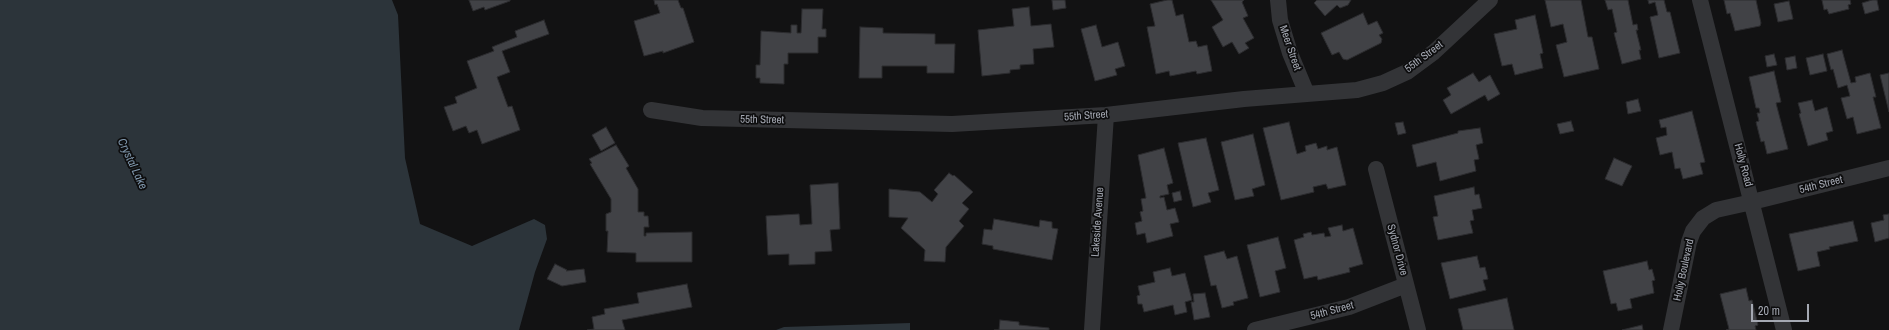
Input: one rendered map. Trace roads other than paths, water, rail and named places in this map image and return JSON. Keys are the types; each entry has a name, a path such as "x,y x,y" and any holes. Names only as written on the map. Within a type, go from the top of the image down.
{"street":[{"name":"Meer Street","path":"1278,0 1280,20 1290,53 1307,94"},
{"name":"55th Street","path":"651,110 702,118 952,124 1106,115 1244,99 1357,90 1383,83 1407,72 1434,52 1490,0"},
{"name":"Holly Road","path":"1700,0 1784,330"},
{"name":"Lakeside Avenue","path":"1092,330 1106,115"},
{"name":"54th Street","path":"1752,202 1889,168"},
{"name":"Sydnor Drive","path":"1376,169 1418,330"},
{"name":"Holly Boulevard","path":"1671,330 1689,242 1693,231 1703,218 1716,210 1752,202"},
{"name":"54th Street","path":"1255,330 1349,307 1406,285"}],"water":[{"name":"Crystal Lake","path":"0,0 392,0 398,15 405,158 420,224 472,246 534,219 545,225 547,239 535,272 519,330 0,330"},
{"path":"910,323 910,330 776,330 784,327"}]}
